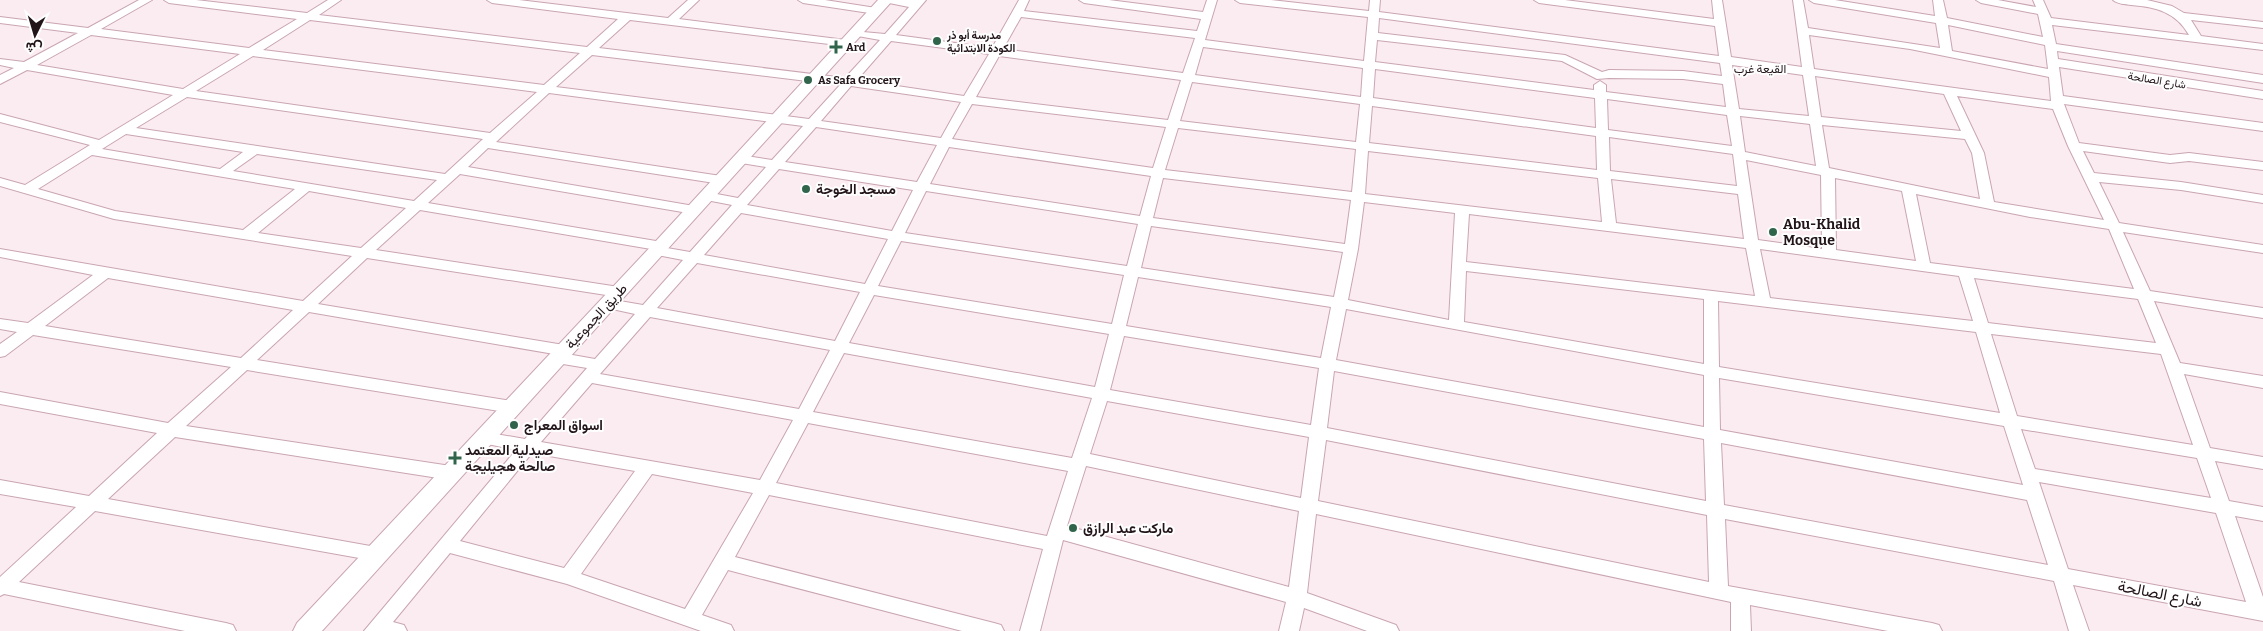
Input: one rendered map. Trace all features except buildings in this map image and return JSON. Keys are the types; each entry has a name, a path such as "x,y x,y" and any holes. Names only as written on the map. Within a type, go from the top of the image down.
{"main road":[{"name":"طريق الجموعية","path":"306,631 883,4"}],"street":[{"path":"0,80 147,0"},
{"path":"169,0 847,82 969,100 1364,145 1744,192"},
{"path":"28,189 336,0"},
{"path":"492,0 523,2 671,21 851,38 890,37 997,50 1739,153 1988,205 2263,249"},
{"path":"671,21 694,0"},
{"path":"803,0 883,4 919,2"},
{"path":"1084,0 1206,16"},
{"path":"1030,631 1056,538 1101,394 1131,271 1158,174 1212,0"},
{"path":"1240,0 1375,7 1559,36 1949,92 2058,102 2263,128"},
{"path":"1539,0 1721,23"},
{"path":"1717,0 1752,244 1764,302"},
{"path":"1798,0 1808,71 1826,171 1829,254"},
{"path":"1814,0 1942,20 2050,44 2260,78 2263,90"},
{"path":"1938,0 1947,54"},
{"path":"1981,0 2198,40 2263,48"},
{"path":"2118,0 2152,5 2181,16 2263,26"},
{"path":"384,629 447,545 528,446 919,2"},
{"path":"690,618 765,488 945,143 1021,7 1200,39 1368,64 1733,112 1970,136"},
{"path":"1289,631 1297,597 1327,364 1338,303 1351,249 1364,145 1368,64 1375,7"},
{"name":"شارع الصالحة","path":"2042,11 2050,44 2058,102 2074,146 2114,226 2174,367 2261,612"},
{"path":"1,586 363,254 628,16"},
{"path":"2181,16 2198,40"},
{"path":"0,20 812,123 1158,174 1752,244 2144,295 2263,313"},
{"name":"شارع الصالحة","path":"1802,31 1947,54 2263,95"},
{"path":"1371,36 1566,58 1601,76 1609,74 1683,75 1730,81"},
{"path":"0,62 185,93 490,140 721,180"},
{"path":"1601,76 1600,94 1604,174 1609,227"},
{"path":"1949,92 1970,136 1980,163 1988,205"},
{"path":"0,118 95,147 222,173 418,205 660,248 693,258 868,289 1327,364 2034,494"},
{"path":"124,130 452,174 740,206 898,236 1338,303 1456,326 1712,371 2010,419 2263,463"},
{"path":"2074,146 2170,159 2189,157 2263,166"},
{"path":"222,173 255,149"},
{"path":"740,159 1145,221 1351,249"},
{"path":"2090,177 2181,186 2263,199"},
{"name":"شارع الصالحة","path":"0,182 108,214 363,254 613,298 648,311 1318,432 1714,510 2261,612"},
{"path":"246,235 306,187"},
{"path":"1908,189 1924,267"},
{"path":"1456,326 1462,211"},
{"path":"0,253 105,273 308,306 560,354 594,371 802,417 1079,462 1309,506 1719,592 1932,631"},
{"path":"1460,266 2166,349"},
{"path":"1965,272 2010,419 2079,631"},
{"path":"0,352 105,273"},
{"path":"1711,297 1714,510 1719,592"},
{"path":"0,324 512,408"},
{"path":"2174,367 2263,382"},
{"path":"0,398 172,430 451,473"},
{"path":"484,438 1056,538 1297,597 1389,631"},
{"path":"568,577 648,467"},
{"path":"2028,474 2263,514"},
{"path":"0,487 376,554"},
{"path":"447,545 568,577 724,631"},
{"path":"724,562 994,631"},
{"path":"1,586 226,631"},
{"path":"1740,596 1741,631"}],"place":[{"name":"مدرسة أبو ذر الكودة الابتدائية","path":"937,41"},
{"name":"Ard","path":"836,47"},
{"name":"As Safa Grocery","path":"808,80"},
{"name":"مسجد الخوجة","path":"806,189"},
{"name":"Abu-Khalid Mosque","path":"1773,232"},
{"name":"اسواق المعراج","path":"514,425"},
{"name":"صيدلية المعتمد صالحة هجيليجة","path":"455,458"},
{"name":"ماركت عبد الرازق","path":"1073,528"}],"district":[{"name":"القيعة غرب","path":"1760,69"}]}
